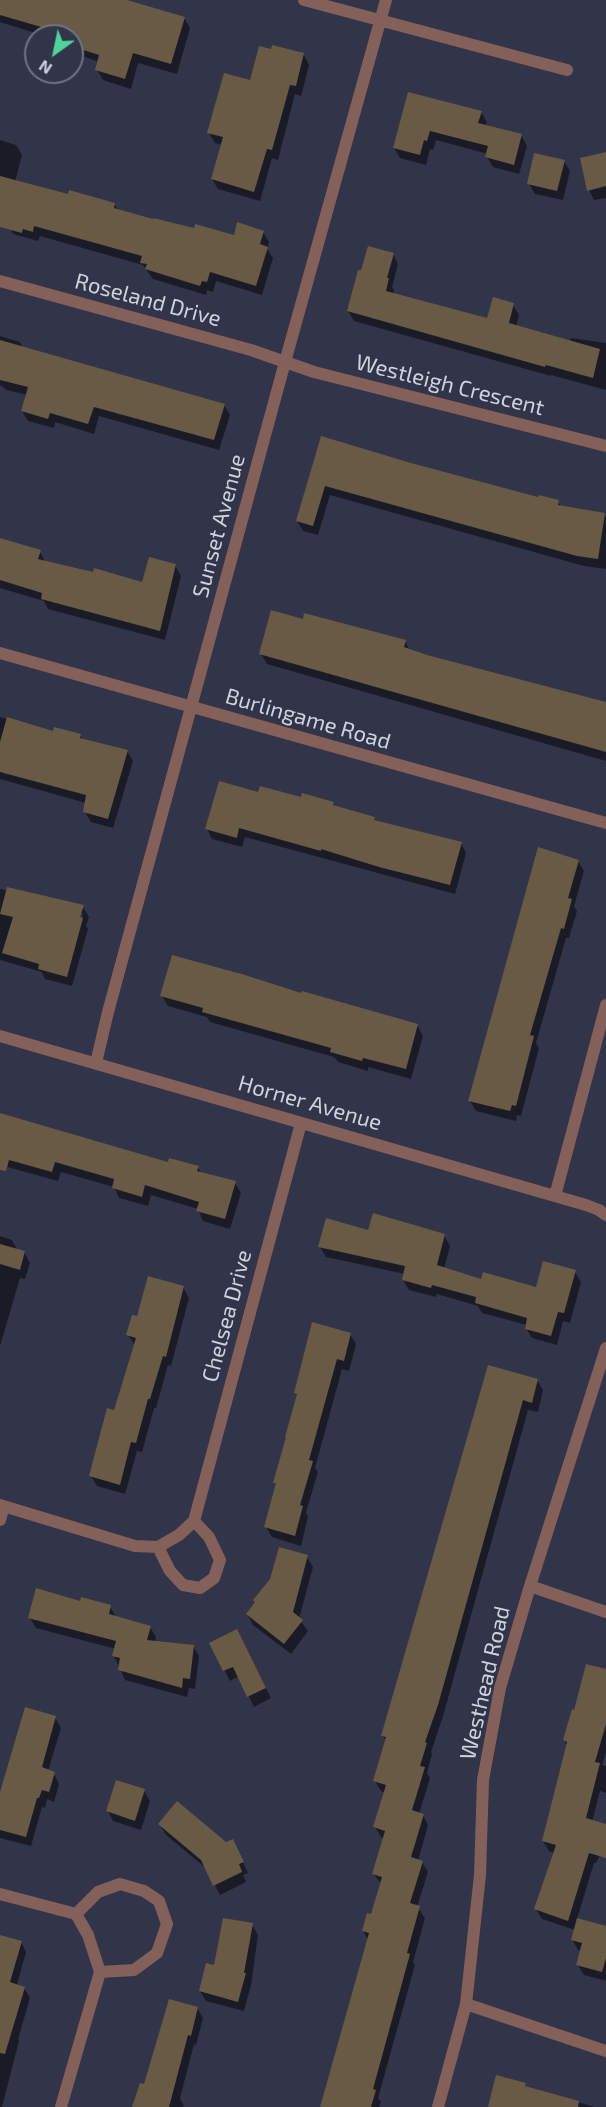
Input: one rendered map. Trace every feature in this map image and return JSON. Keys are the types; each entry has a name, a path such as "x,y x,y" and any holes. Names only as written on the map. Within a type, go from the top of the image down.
{"street":[{"path":"304,0 567,70"},
{"name":"Sunset Avenue","path":"96,1063 285,362 386,0"},
{"name":"Roseland Drive","path":"0,281 251,350 285,362"},
{"name":"Westleigh Crescent","path":"285,362 314,372 606,446"},
{"name":"Burlingame Road","path":"0,653 606,823"},
{"path":"555,1196 606,1005"},
{"name":"Horner Avenue","path":"0,1036 555,1196 599,1210 606,1215"},
{"name":"Chelsea Drive","path":"194,1521 302,1123"},
{"name":"Westhead Road","path":"438,2107 466,2004 480,1875 483,1780 500,1688 606,1348"},
{"path":"0,1520 2,1505 135,1546 158,1547 179,1535 194,1521 209,1537 220,1560 214,1578 200,1588 183,1585 170,1571 158,1547"},
{"path":"530,1586 606,1612"},
{"path":"76,1914 98,1892 120,1884 144,1891 159,1901 166,1924 157,1953 134,1970 100,1972"},
{"path":"0,1894 76,1914 88,1935 100,1972 62,2107"},
{"path":"466,2004 606,2051"}],"building":[{"path":"0,0 127,0 185,17 171,64 133,53 125,79 95,70 99,55 84,50 84,24 31,24 0,15"},
{"path":"272,45 304,53 296,86 290,85 272,150 267,149 254,192 211,179 223,137 207,133 224,73 250,80 259,46 271,49"},
{"path":"408,92 482,111 478,123 522,134 514,165 485,157 488,146 430,131 427,141 424,140 420,155 393,148"},
{"path":"606,152 606,186 587,191 580,158"},
{"path":"534,153 565,160 557,191 527,184"},
{"path":"0,176 68,194 69,190 115,203 114,208 194,228 195,224 234,235 237,222 264,231 260,244 268,247 256,286 210,272 207,282 202,281 200,286 145,269 147,264 140,263 142,256 34,226 33,232 23,229 22,233 0,227"},
{"path":"368,246 394,253 386,291 487,318 493,297 514,303 509,323 600,349 593,378 546,365 545,367 347,311 358,270 361,270"},
{"path":"0,340 225,404 214,440 94,407 88,424 50,413 48,419 21,411 28,387 0,380"},
{"path":"321,436 411,463 538,497 539,495 559,500 558,505 605,513 598,559 577,556 325,486 313,526 296,521"},
{"path":"0,538 41,550 38,559 93,572 94,568 142,582 149,557 176,564 160,631 41,599 42,593 0,580"},
{"path":"271,610 303,619 304,613 406,640 404,647 427,655 606,702 606,752 259,654"},
{"path":"7,717 53,731 54,727 81,734 80,738 128,750 108,819 83,812 86,795 0,772 0,742"},
{"path":"219,781 258,792 260,786 301,797 302,793 375,817 374,820 462,842 450,885 239,828 237,838 205,829"},
{"path":"538,847 579,860 568,898 572,899 564,929 561,928 530,1035 534,1036 516,1106 512,1105 510,1111 468,1101"},
{"path":"7,887 84,905 80,917 83,918 67,977 38,969 39,964 2,953 13,917 0,914"},
{"path":"172,955 418,1024 406,1069 330,1052 331,1048 202,1012 203,1008 160,996"},
{"path":"0,1113 168,1162 169,1158 199,1166 197,1171 236,1181 225,1219 196,1211 199,1202 145,1185 142,1197 112,1188 114,1179 55,1162 52,1172 9,1160 6,1171 0,1170"},
{"path":"373,1213 445,1234 437,1265 481,1279 483,1272 536,1287 543,1261 576,1270 564,1313 558,1312 551,1336 525,1329 527,1318 475,1303 476,1297 432,1285 431,1288 402,1280 405,1266 318,1247 326,1218 368,1230"},
{"path":"0,1244 25,1251 20,1270 0,1264"},
{"path":"148,1276 184,1286 166,1357 163,1356 150,1399 148,1399 136,1443 131,1442 120,1485 89,1476 107,1408 114,1410 136,1338 126,1335 132,1315 137,1316"},
{"path":"312,1322 351,1333 344,1361 337,1359 309,1460 313,1461 300,1505 303,1506 295,1536 264,1527 276,1483 273,1483 297,1394 294,1393"},
{"path":"488,1365 538,1379 532,1403 523,1400 438,1705 425,1742 427,1743 420,1766 425,1767 412,1810 424,1814 411,1857 423,1861 410,1903 420,1906 407,1953 410,1954 373,2089 376,2090 371,2107 320,2107 369,1933 362,1931 367,1913 371,1914 382,1877 372,1874 385,1831 373,1827 386,1785 373,1781 386,1737 381,1736"},
{"path":"279,1547 308,1555 293,1612 303,1620 284,1644 246,1614 255,1602 253,1600 270,1579"},
{"path":"36,1588 80,1601 81,1597 111,1605 109,1614 151,1626 147,1640 194,1645 190,1679 183,1678 182,1688 118,1670 120,1658 112,1656 116,1641 28,1618"},
{"path":"237,1629 266,1688 247,1697 233,1667 223,1671 209,1643"},
{"path":"586,1664 606,1669 606,1724 595,1762 600,1763 586,1818 606,1824 606,1858 589,1853 568,1921 534,1909 556,1845 542,1841 567,1742 563,1740 572,1709 574,1710"},
{"path":"25,1707 56,1716 42,1767 55,1772 49,1792 42,1790 37,1798 26,1837 0,1830 0,1792"},
{"path":"116,1780 145,1789 135,1821 106,1811"},
{"path":"177,1801 226,1842 233,1839 244,1862 239,1864 242,1872 213,1886 201,1860 158,1824"},
{"path":"223,1918 253,1923 244,1973 246,1973 238,2002 199,1991 206,1963 214,1965"},
{"path":"577,1918 606,1926 606,1958 602,1972 576,1965 582,1943 571,1940"},
{"path":"0,1935 22,1941 10,1982 25,1987 5,2054 0,2053"},
{"path":"169,1999 198,2007 191,2036 188,2035 169,2107 132,2107 140,2083 144,2084"},
{"path":"496,2075 526,2083 525,2086 579,2101 578,2107 488,2107"}]}
